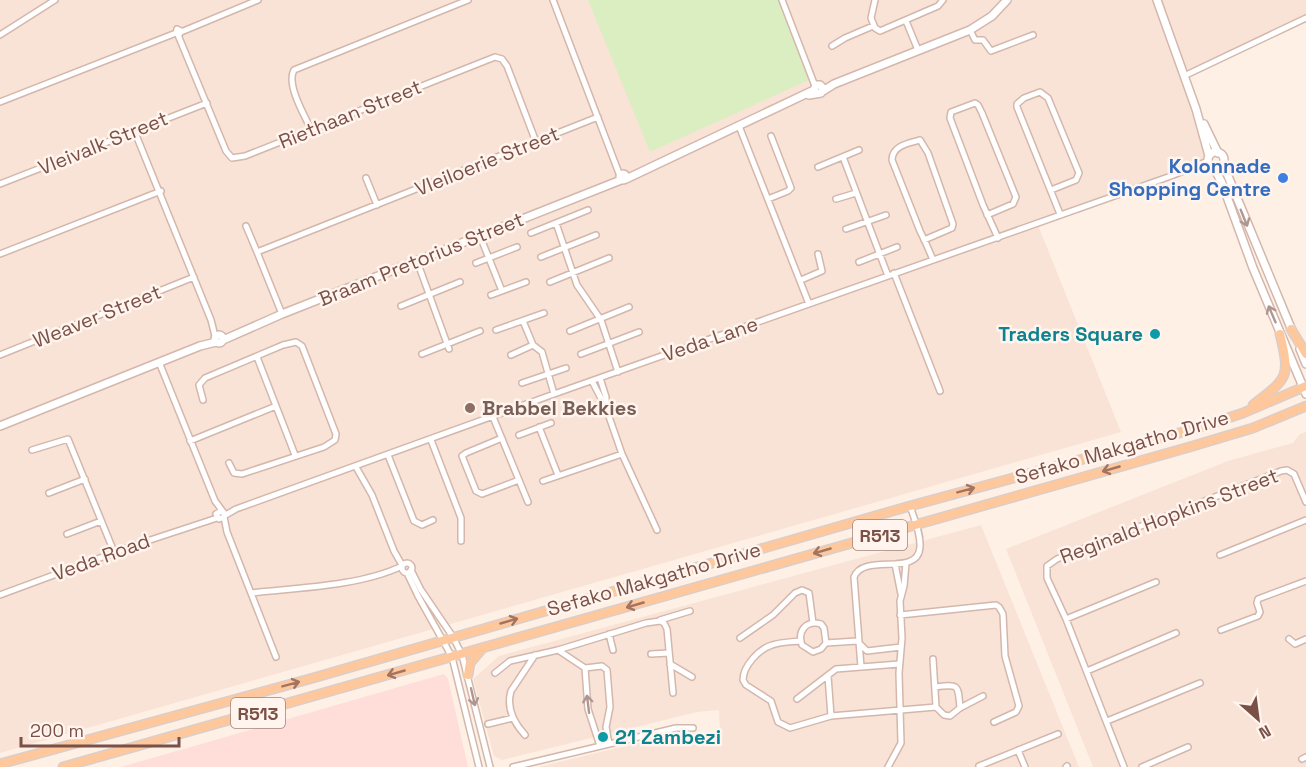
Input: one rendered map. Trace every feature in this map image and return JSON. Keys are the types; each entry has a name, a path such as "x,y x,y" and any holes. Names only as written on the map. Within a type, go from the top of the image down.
{"main road":[{"path":"1291,329 1306,354"},
{"path":"1243,413 1276,388 1284,377 1287,363 1280,334"},
{"name":"Sefako Makgatho Drive","path":"0,764 313,678 910,506 1183,432 1243,413 1305,389"},
{"name":"Sefako Makgatho Drive","path":"63,767 1199,445 1253,428 1306,406"},
{"path":"468,675 472,659 481,650 490,646"}],"street":[{"path":"0,34 44,3 55,0"},
{"path":"0,102 258,0"},
{"path":"311,129 291,81 294,70 468,0"},
{"path":"553,0 623,177"},
{"path":"782,0 818,89"},
{"path":"875,0 872,16 873,26 878,30 906,21 940,5 943,0"},
{"name":"Braam Pretorius Street","path":"218,338 610,184 818,89 970,30 992,16 1007,0"},
{"path":"1157,0 1196,108 1211,163 1222,183 1253,268 1305,389"},
{"path":"1184,76 1306,18"},
{"path":"906,21 918,50"},
{"path":"832,46 873,26"},
{"path":"970,30 975,40 983,40 991,51 1033,35"},
{"name":"Riethaan Street","path":"178,32 226,151 232,158 245,156 495,57 502,59 507,66 536,142"},
{"path":"1051,190 1076,180 1079,173 1048,98 1040,92 1021,100 1017,107 1060,214"},
{"name":"Vleivalk Street","path":"0,184 207,103"},
{"path":"987,215 1013,204 1016,197 982,113 975,103 950,113 950,118 987,215 998,238"},
{"path":"1196,108 1218,153 1222,156 1222,164 1306,364"},
{"name":"Vleiloerie Street","path":"257,252 598,117"},
{"path":"739,126 809,304"},
{"path":"0,426 208,344 218,338 134,130"},
{"path":"768,199 791,188 771,136"},
{"path":"924,240 948,231 953,224 928,153 920,140 894,150 891,156 924,240 933,260"},
{"path":"818,167 859,150"},
{"path":"1211,163 1213,153 1218,153"},
{"path":"843,157 879,254 891,274 940,391"},
{"path":"1211,163 1219,167 1222,164"},
{"name":"Veda Lane","path":"236,509 1060,214 1211,163"},
{"path":"366,178 377,205"},
{"path":"0,254 160,191"},
{"path":"837,199 856,193"},
{"path":"531,233 588,210"},
{"path":"846,229 886,214"},
{"path":"556,222 579,289 601,320 618,372"},
{"path":"246,226 282,314"},
{"path":"541,257 596,235"},
{"path":"480,236 502,291"},
{"path":"476,263 517,247"},
{"path":"859,261 897,247"},
{"path":"801,280 822,271 818,255"},
{"path":"550,282 609,258"},
{"path":"417,261 448,346"},
{"name":"Weaver Street","path":"0,354 194,277"},
{"path":"400,306 460,282"},
{"path":"491,295 526,282"},
{"path":"570,331 628,307"},
{"path":"496,330 544,313"},
{"path":"523,321 533,345 542,352 554,394"},
{"path":"422,354 448,346 480,330"},
{"path":"582,354 639,332"},
{"path":"203,400 199,388 202,381 292,342 299,343 303,348 336,434 335,440 329,445 238,475 234,473 229,463"},
{"path":"511,355 533,345"},
{"path":"257,357 295,455"},
{"path":"159,363 276,657"},
{"path":"522,383 566,368"},
{"path":"600,378 606,397 606,408"},
{"path":"592,381 606,408 622,454 657,530"},
{"path":"190,441 276,406"},
{"path":"493,417 528,502"},
{"path":"519,435 551,423"},
{"path":"539,427 558,475"},
{"path":"502,438 462,456 476,491 482,494 519,480"},
{"path":"32,450 68,439 114,552"},
{"path":"430,440 460,518 461,541"},
{"path":"543,481 622,454"},
{"path":"388,455 412,518 419,525 433,520"},
{"path":"356,466 372,495 394,551 422,590 448,638 479,767"},
{"name":"Reginald Hopkins Street","path":"1066,619 1047,578 1047,566 1057,560 1281,471 1292,472 1306,502"},
{"path":"49,494 85,479"},
{"path":"861,666 855,573 864,566 906,563 914,559 920,549 910,506"},
{"name":"Veda Road","path":"0,595 236,509"},
{"path":"1220,555 1306,520"},
{"path":"67,534 102,521"},
{"path":"901,594 906,563"},
{"path":"888,767 901,743 899,664 901,594 896,564"},
{"path":"251,593 336,584 405,567"},
{"path":"405,567 418,596 462,655 490,767"},
{"path":"1221,630 1258,616 1260,612 1258,599 1306,581"},
{"path":"1124,767 1066,619 1156,582"},
{"path":"740,639 773,615 795,593 802,590 810,593 813,623"},
{"path":"900,615 996,605 999,607 1003,614 1005,656 1019,706 1016,712 994,722"},
{"path":"495,672 510,661 558,650 690,611"},
{"path":"655,621 666,625 673,693"},
{"path":"813,623 823,625 826,643 821,650 813,652 805,648 801,641 803,628 813,623"},
{"path":"1087,670 1176,633"},
{"path":"609,634 613,650"},
{"path":"1289,639 1294,644 1306,639"},
{"path":"801,641 767,647 747,667 743,680 746,685 771,700 777,719 784,726 795,728 831,716 936,707"},
{"path":"826,643 857,641 867,651 901,647"},
{"path":"571,646 571,660"},
{"path":"558,650 585,668 602,666 607,670 610,700 606,727 609,744"},
{"path":"651,654 669,653"},
{"path":"525,735 513,718 510,694 535,655"},
{"path":"933,658 936,707 946,716 983,696"},
{"path":"670,664 692,677"},
{"path":"797,699 836,669 899,664"},
{"path":"585,668 588,709 600,746"},
{"path":"828,676 831,716"},
{"path":"1107,722 1200,683"},
{"path":"935,687 956,686 959,690 960,708"},
{"path":"488,724 513,718"},
{"path":"513,767 676,728 693,728"},
{"path":"978,766 1058,734"},
{"path":"1142,767 1188,747"},
{"path":"1018,750 1025,767"}],"shaded area":[{"path":"0,0 1306,0 1306,14 1183,75 1209,164 1038,225 1121,432 0,753"},
{"path":"1306,432 1306,767 1093,767 1006,549 1228,461 1293,443 1300,434"},
{"path":"981,525 1079,767 538,767 671,735 688,740 720,733 719,710 697,712 502,760 494,756 473,679 499,656"},
{"path":"444,674 448,679 468,767 121,767"}],"green space":[{"path":"588,0 779,0 809,80 650,152"}],"place":[{"name":"Kolonnade Shopping Centre","path":"1283,178"},
{"name":"Traders Square","path":"1155,334"},
{"name":"Brabbel Bekkies","path":"470,408"},
{"name":"21 Zambezi","path":"603,737"}]}
